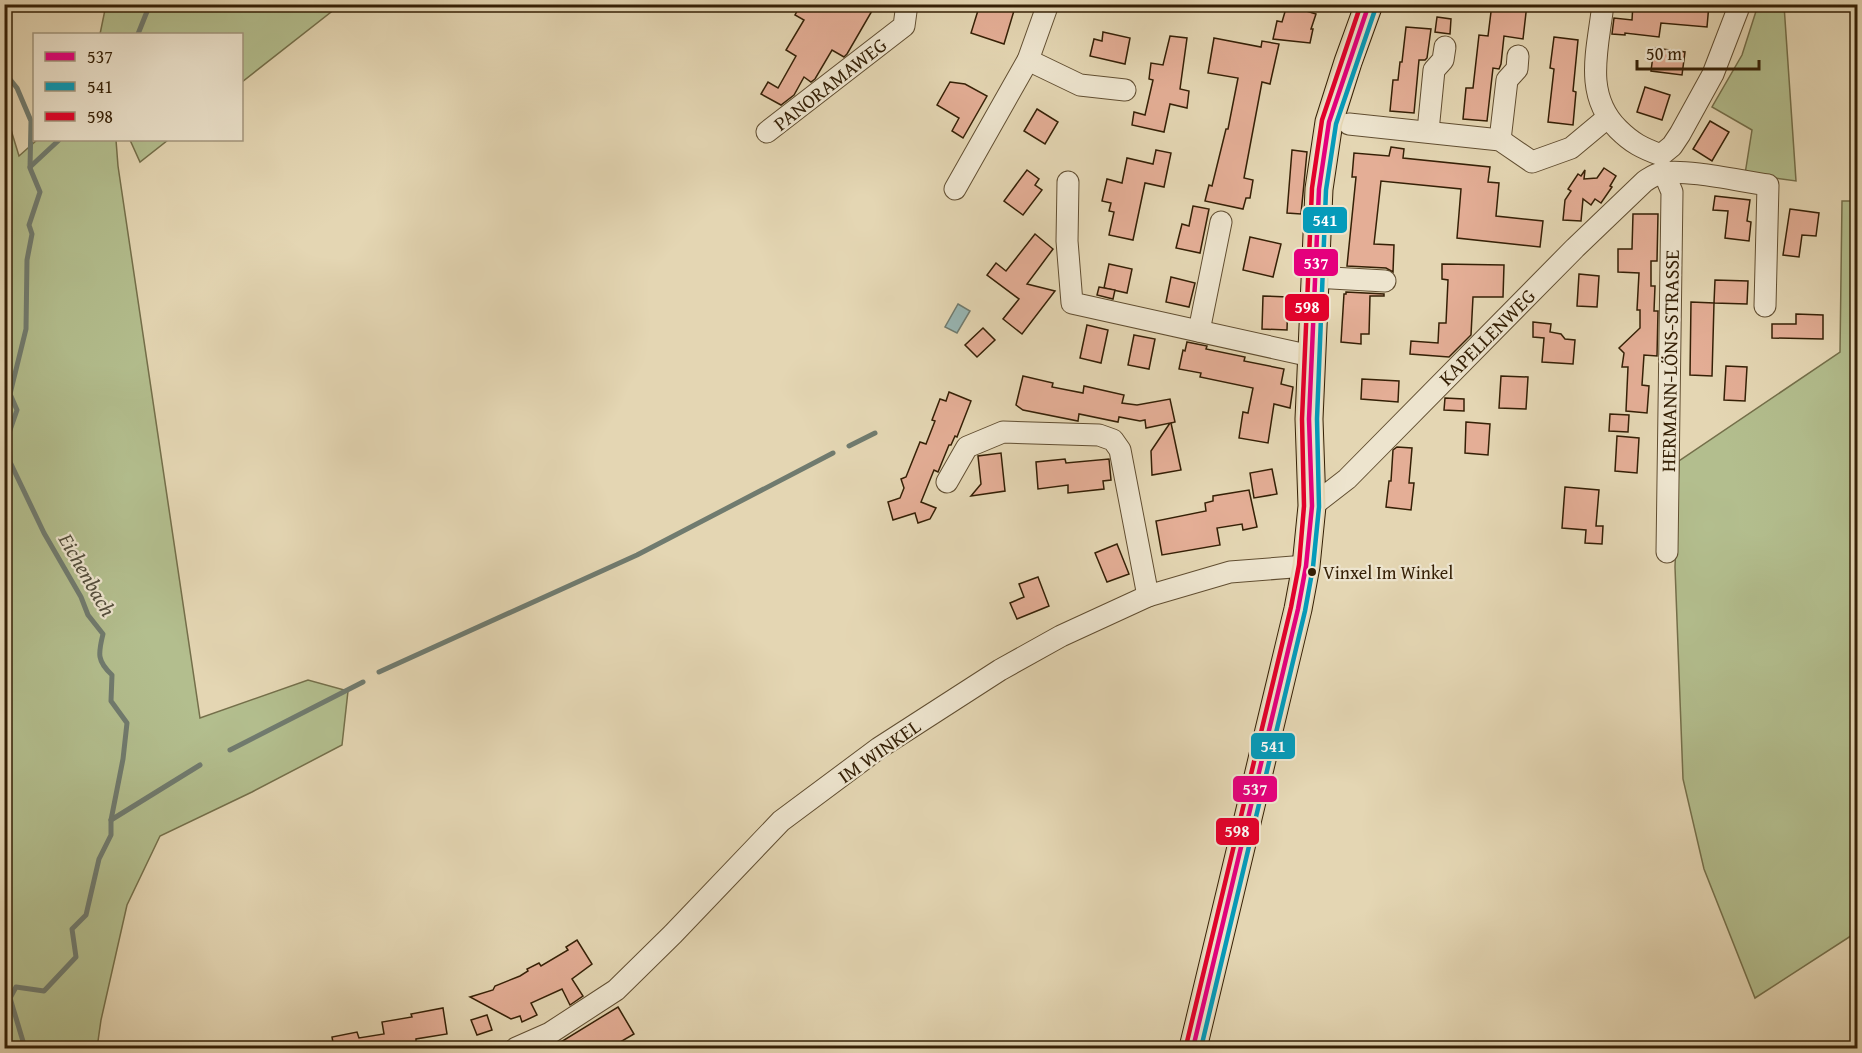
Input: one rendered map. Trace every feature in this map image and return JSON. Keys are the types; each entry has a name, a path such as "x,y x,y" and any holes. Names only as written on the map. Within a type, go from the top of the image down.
{"main road":[{"path":"1193,1048 1306,566 1312,506 1309,419 1319,189 1329,122 1347,62 1369,4"}],"street":[{"name":"PANORAMAWEG","path":"767,132 904,26 908,4"},
{"path":"955,189 1028,60 1048,4"},
{"path":"1603,4 1595,82 1598,101 1607,118 1663,164 1690,174 1767,185 1765,306"},
{"name":"KAPELLENWEG","path":"1312,506 1347,479 1575,248 1644,181 1655,175 1713,74 1740,4"},
{"path":"1428,131 1434,70 1443,60 1445,47"},
{"path":"1500,140 1507,80 1516,69 1518,56"},
{"path":"1028,60 1080,85 1125,90"},
{"path":"1349,124 1500,140 1532,162 1571,148 1607,118"},
{"name":"HERMANN-LÖNS-STRASSE","path":"1663,164 1672,192 1667,552"},
{"path":"1068,182 1067,241 1072,303 1311,356"},
{"path":"1199,331 1221,222"},
{"path":"1314,277 1385,281"},
{"path":"947,482 967,447 1003,432 1099,435 1113,440 1120,450 1148,596"},
{"name":"IM WINKEL","path":"516,1048 550,1033 616,990 781,821 879,748 999,670 1061,636 1148,596 1230,572 1306,566"}],"green space":[{"path":"106,4 340,5 243,81 243,33 100,33"},
{"path":"1758,5 1784,5 1796,181 1745,174 1752,130 1712,107 1742,55"},
{"path":"4,117 8,120 19,156 36,141 116,141 200,718 308,680 348,691 342,745 160,836 127,905 101,1020 97,1048 5,1048"},
{"path":"130,141 167,141 140,162"},
{"path":"1842,201 1857,201 1857,932 1755,998 1704,869 1683,779 1675,567 1679,461 1840,352"}],"water":[{"path":"958,304 970,311 957,333 945,327"}],"building":[{"path":"801,4 876,4 847,54 844,57 832,50 815,79 811,82 804,77 794,95 781,105 761,94 768,82 778,88 796,56 786,50 804,20 795,15"},
{"path":"980,4 1016,4 1004,44 971,33"},
{"path":"1492,4 1527,4 1523,39 1504,36 1501,64 1499,69 1493,68 1487,121 1463,119 1466,88 1473,88 1479,35 1488,36"},
{"path":"1633,4 1709,4 1707,27 1661,23 1659,37 1625,33 1625,35 1612,34 1614,18 1632,20"},
{"path":"1287,5 1316,14 1311,29 1313,29 1310,43 1273,39 1277,21 1282,22"},
{"path":"1437,17 1451,19 1450,34 1435,32"},
{"path":"1406,27 1431,29 1427,58 1419,60 1414,113 1390,111 1393,80 1398,80"},
{"path":"1103,32 1130,38 1125,64 1090,56 1094,39 1102,41"},
{"path":"1170,36 1187,38 1180,89 1189,91 1187,108 1170,104 1164,132 1132,125 1134,112 1145,115 1153,80 1149,79 1151,63 1163,65"},
{"path":"1554,37 1578,40 1573,91 1576,92 1573,125 1548,122 1554,69 1550,68"},
{"path":"1214,38 1261,47 1262,41 1279,44 1270,84 1262,82 1244,178 1253,180 1250,198 1246,198 1243,209 1205,201 1209,185 1212,186 1226,129 1228,129 1238,78 1208,73"},
{"path":"1654,48 1685,52 1682,75 1651,71"},
{"path":"950,82 965,84 987,96 963,138 952,131 959,118 937,105"},
{"path":"1645,87 1670,95 1662,120 1637,112"},
{"path":"1037,109 1058,122 1045,144 1024,131"},
{"path":"1710,121 1729,132 1712,161 1693,149"},
{"path":"1391,147 1404,149 1403,158 1490,167 1488,182 1499,183 1496,216 1543,221 1540,247 1457,238 1461,189 1381,181 1374,244 1394,245 1393,272 1386,268 1347,266 1356,177 1352,177 1354,153 1389,156"},
{"path":"1156,150 1171,153 1164,187 1145,183 1133,240 1109,235 1114,212 1109,211 1111,203 1102,201 1107,179 1122,183 1127,158 1153,164"},
{"path":"1292,150 1307,152 1301,214 1287,213"},
{"path":"1604,168 1616,176 1610,186 1612,187 1601,203 1595,199 1591,205 1583,199 1581,221 1563,220 1565,200 1571,191 1568,189 1578,174 1581,176 1585,170 1584,179 1597,178"},
{"path":"1027,170 1039,179 1035,185 1042,190 1023,215 1004,201"},
{"path":"1715,196 1750,200 1747,221 1751,222 1749,241 1725,238 1728,211 1713,210"},
{"path":"1193,206 1209,209 1200,253 1176,248 1182,224 1189,226"},
{"path":"1790,209 1819,213 1816,236 1802,235 1799,257 1783,255"},
{"path":"1633,214 1658,214 1657,261 1651,261 1651,286 1655,286 1654,311 1658,311 1657,356 1644,355 1642,385 1649,386 1647,413 1626,411 1628,367 1622,367 1624,353 1619,348 1640,328 1640,310 1637,310 1639,273 1618,272 1618,249 1632,249"},
{"path":"1035,234 1053,249 1027,284 1055,291 1022,334 1003,319 1019,299 987,275 996,263 1006,271"},
{"path":"1250,237 1281,244 1273,277 1243,270"},
{"path":"1109,264 1132,269 1127,293 1104,288"},
{"path":"1442,264 1504,265 1503,297 1473,297 1471,335 1449,357 1410,354 1411,341 1438,343 1439,323 1446,323 1448,280 1442,279"},
{"path":"1579,274 1599,276 1597,307 1577,306"},
{"path":"1171,277 1195,283 1189,307 1166,302"},
{"path":"1715,280 1748,281 1747,304 1714,303"},
{"path":"1099,287 1115,290 1113,299 1097,295"},
{"path":"1346,292 1384,294 1384,296 1370,296 1369,334 1361,334 1361,344 1341,342"},
{"path":"1263,296 1288,297 1287,330 1262,329"},
{"path":"1691,302 1714,303 1712,376 1690,375"},
{"path":"1796,314 1823,315 1823,339 1772,338 1772,324 1796,324"},
{"path":"1533,322 1551,324 1550,332 1561,334 1565,339 1575,340 1573,364 1542,362 1544,338 1533,337"},
{"path":"1087,325 1108,330 1101,363 1080,358"},
{"path":"983,328 995,340 977,357 965,345"},
{"path":"1134,335 1155,339 1149,369 1128,365"},
{"path":"1187,342 1207,346 1206,349 1245,357 1244,361 1284,369 1281,384 1293,387 1290,408 1274,404 1268,443 1239,438 1243,412 1248,413 1253,388 1200,377 1201,373 1179,369"},
{"path":"1726,366 1747,367 1745,401 1724,400"},
{"path":"1023,376 1053,383 1052,387 1083,393 1084,386 1124,395 1122,403 1137,405 1170,399 1175,422 1171,423 1181,470 1152,475 1151,451 1170,423 1146,428 1145,420 1119,417 1118,422 1079,414 1078,421 1023,410 1016,405"},
{"path":"1501,376 1528,377 1526,409 1499,408"},
{"path":"1362,379 1399,381 1398,402 1361,399"},
{"path":"949,392 971,401 957,437 955,436 949,445 938,472 934,470 921,502 936,508 930,519 918,523 915,513 893,520 888,502 900,498 904,488 901,479 906,477 920,442 926,444 940,399 946,401"},
{"path":"1445,398 1464,399 1464,411 1444,410"},
{"path":"1610,414 1629,415 1628,432 1609,431"},
{"path":"1466,422 1490,424 1488,455 1465,453"},
{"path":"1617,436 1639,438 1637,473 1615,471"},
{"path":"1397,447 1412,448 1409,483 1414,483 1411,510 1386,507 1393,450"},
{"path":"1001,453 1005,491 971,496 981,484 978,456"},
{"path":"1065,459 1066,463 1109,459 1111,480 1103,481 1104,489 1068,493 1068,485 1038,489 1036,462"},
{"path":"1272,469 1277,494 1254,498 1250,473"},
{"path":"1565,487 1599,490 1596,526 1603,526 1602,544 1585,543 1586,530 1562,528"},
{"path":"1249,490 1257,527 1243,530 1242,524 1217,528 1220,545 1162,555 1156,521 1206,511 1205,503 1213,501 1213,496"},
{"path":"1117,544 1129,574 1107,582 1095,553"},
{"path":"1038,577 1049,606 1017,619 1010,603 1024,597 1019,584"},
{"path":"577,940 592,964 572,979 583,996 570,1005 562,989 531,1003 537,1015 522,1022 520,1016 511,1019 470,997 493,990 495,986 520,976 528,971 527,969 539,963 541,966 568,950 566,947"},
{"path":"618,1007 634,1034 610,1048 551,1048"},
{"path":"443,1008 447,1034 416,1039 416,1042 403,1045 403,1048 334,1048 332,1037 357,1032 359,1038 384,1034 382,1022 412,1017 411,1014"},
{"path":"487,1015 492,1030 477,1035 471,1020"}],"waterway":[{"path":"138,33 150,4"},
{"name":"Eichenbach","path":"4,72 17,88 31,121 30,168 40,192 29,225 32,234 27,260 26,329 10,394 17,410 9,433 10,462 44,533 81,597 88,615 103,634 100,657 112,675 111,701 127,723 123,759 111,820 111,835 99,859 86,915 72,929 76,957 44,991 16,987 10,998 25,1048"},
{"path":"30,167 58,141"},
{"path":"849,446 875,433"},
{"path":"379,672 637,555 833,453"},
{"path":"230,750 363,682"},
{"path":"111,820 200,765"}],"transit line":[{"name":"598","path":"1186,1046 1291,607 1299,565 1304,506 1302,419 1312,188 1322,120 1361,4"},
{"name":"537","path":"1193,1048 1298,609 1306,566 1312,506 1309,419 1319,189 1329,122 1369,4"},
{"name":"541","path":"1201,1048 1305,611 1313,567 1319,507 1317,419 1326,190 1336,124 1376,7"}],"place":[{"name":"Vinxel Im Winkel","path":"1312,572"}]}
